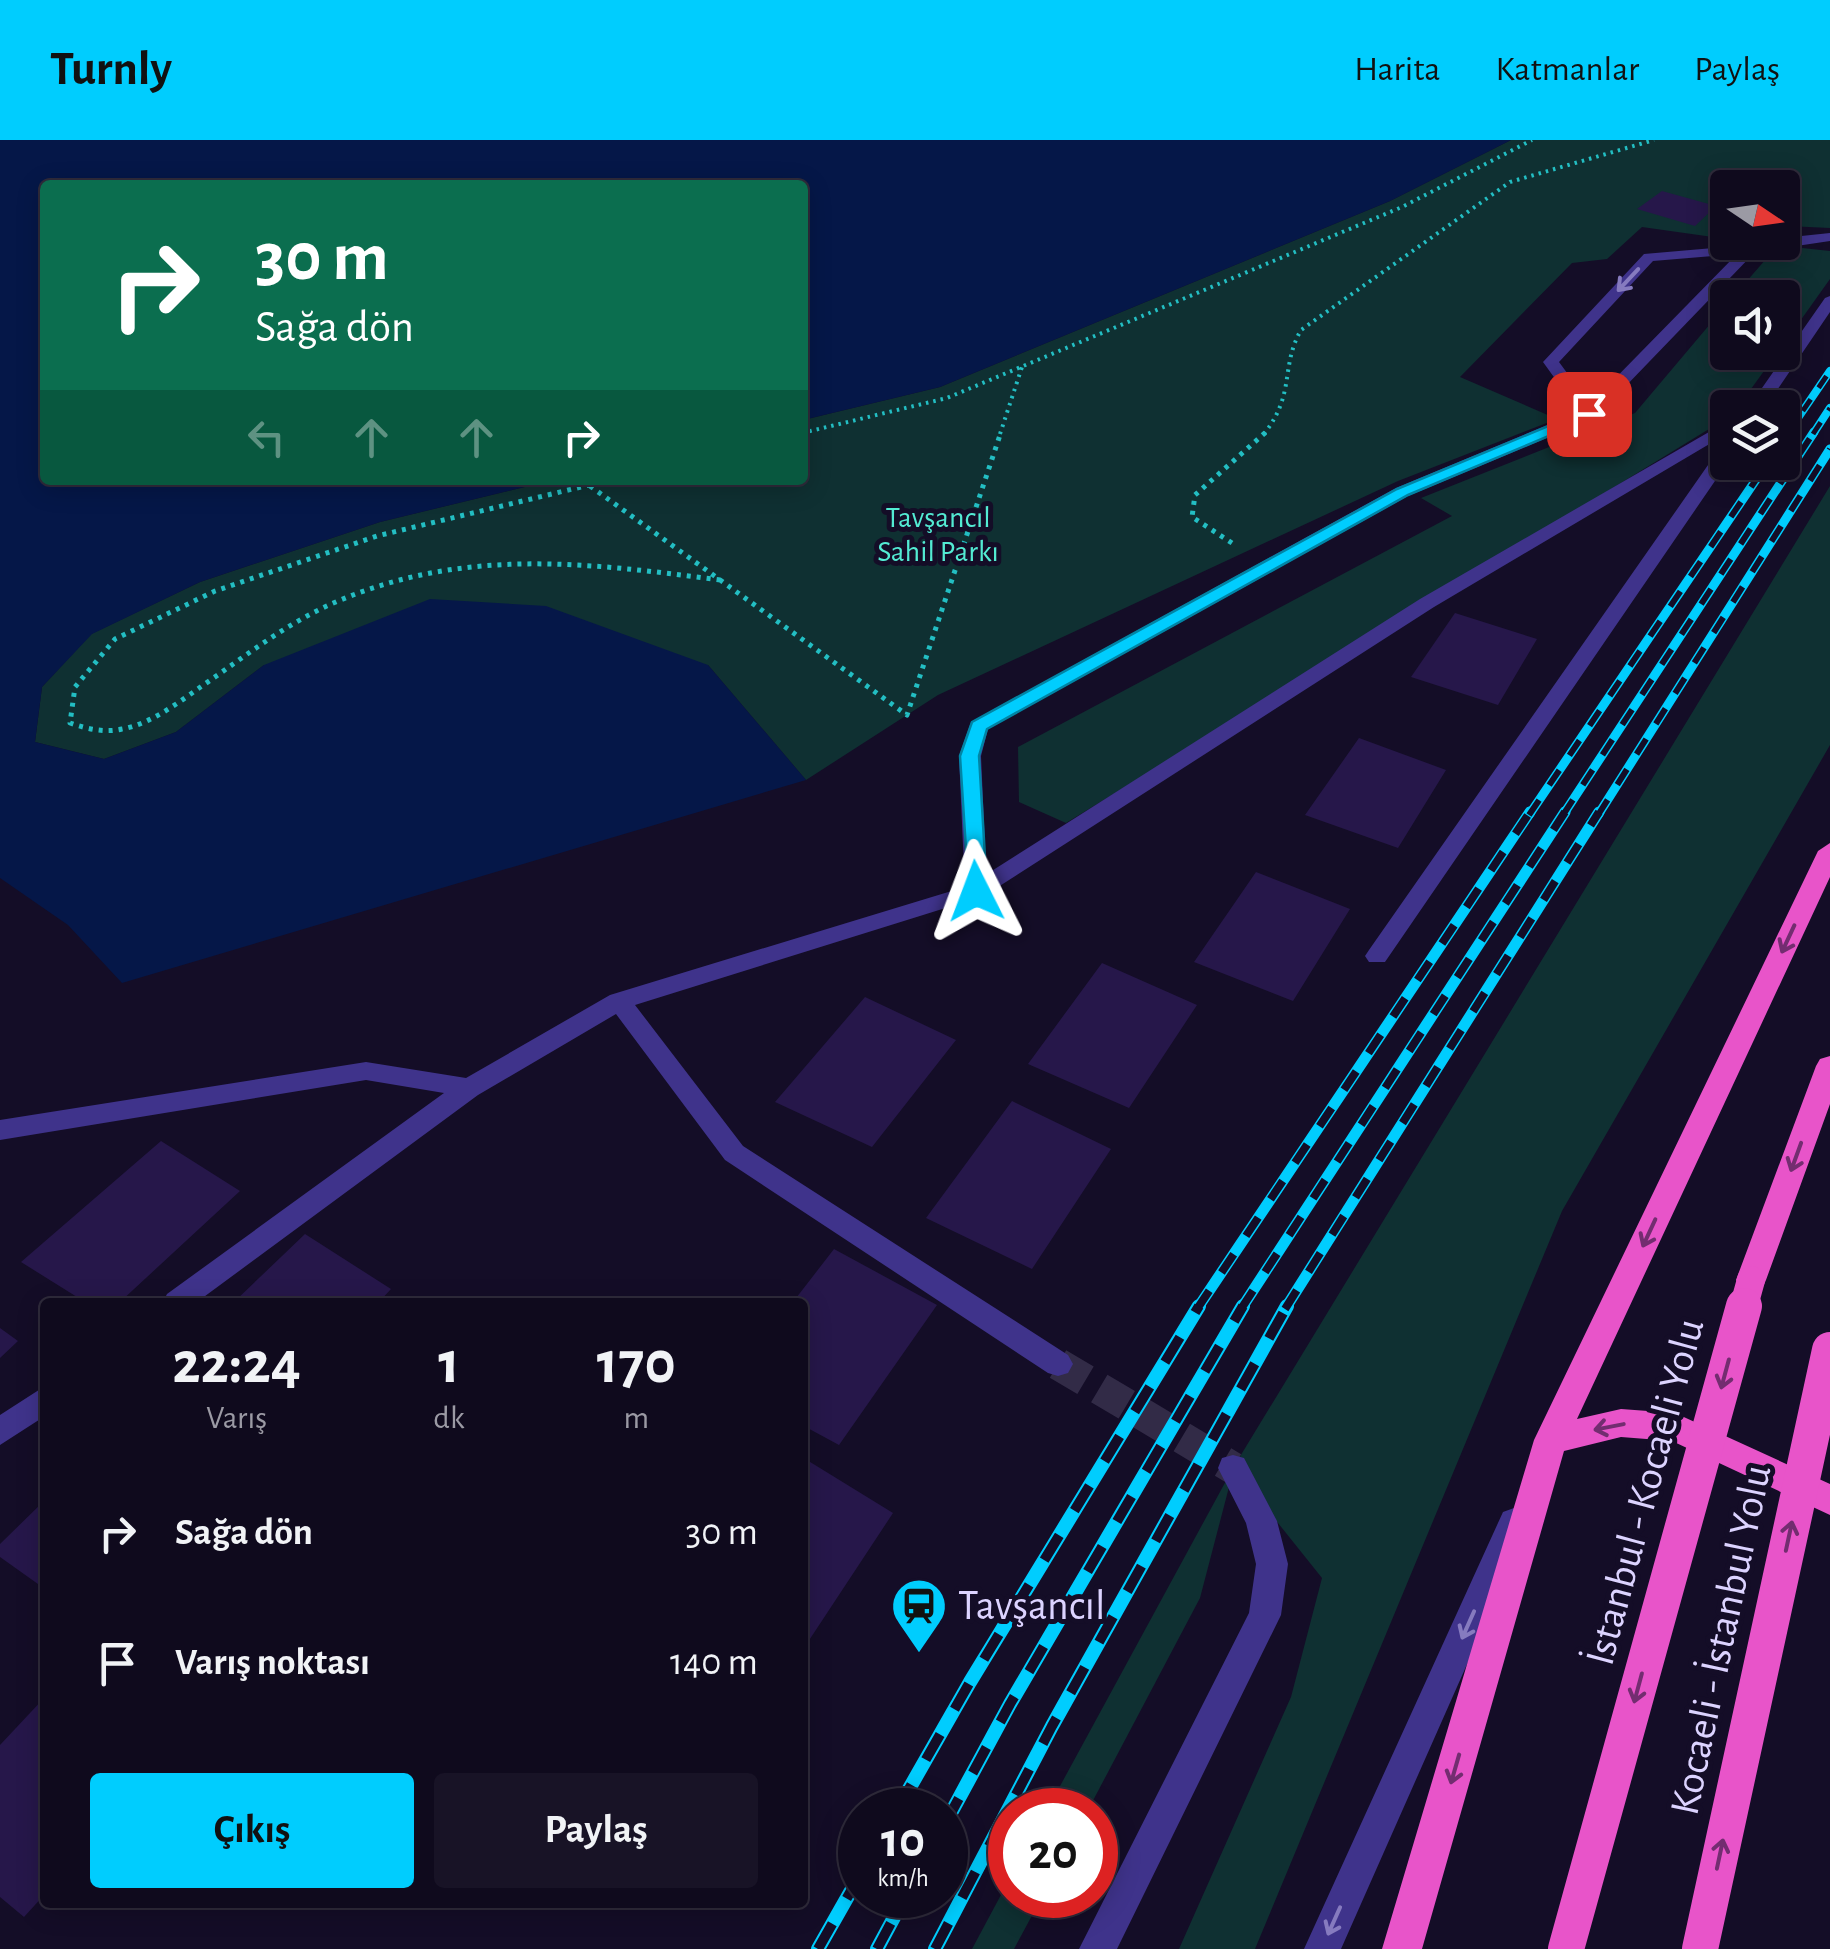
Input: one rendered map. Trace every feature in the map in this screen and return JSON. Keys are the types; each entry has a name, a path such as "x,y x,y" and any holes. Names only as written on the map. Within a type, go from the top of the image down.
{"highway":[{"path":"1402,1949 1551,1440 1830,851"},
{"name":"İstanbul - Kocaeli Yolu","path":"1566,1949 1751,1280 1830,1066"},
{"name":"Kocaeli - İstanbul Yolu","path":"1700,1949 1830,1350"},
{"path":"1551,1440 1622,1423 1675,1427 1830,1500"}],"street":[{"path":"1800,239 1830,236"},
{"path":"1800,242 1830,244"},
{"path":"1589,414 1550,362 1650,256 1710,252"},
{"path":"976,891 970,756 978,726 1402,492 1589,414 1739,260"},
{"path":"1768,390 1830,301"},
{"path":"182,1298 469,1088 620,1001 976,891 1427,604 1710,437"},
{"path":"1377,956 1710,475"},
{"path":"620,1001 734,1153 1058,1364"},
{"path":"0,1130 366,1071 469,1088"},
{"path":"0,1432 40,1403"},
{"path":"1322,1949 1551,1440"},
{"path":"1098,1949 1265,1615 1272,1564 1261,1521 1233,1468"}],"path":[{"path":"808,432 947,398 1402,207 1532,140"},
{"path":"1246,552 1192,517 1195,494 1269,426 1288,392 1291,346 1302,330 1510,182 1654,140"},
{"path":"721,580 604,565 534,562 430,570 337,601 290,623 134,727 93,732 70,723 75,687 115,639 215,591 377,536 589,485 721,580 907,715 1023,366"}],"green space":[{"name":"Tavşancıl Sahil Parkı","path":"1511,140 1830,140 1830,228 1800,227 1800,170 1710,170 1710,237 1642,227 1607,259 1572,263 1460,377 1557,419 1398,481 938,695 806,780 708,665 264,665 176,732 104,759 35,742 42,687 91,634 200,582 380,522 532,485 808,485 808,419 940,387 1390,201"},
{"path":"1800,248 1830,251 1830,279 1800,321 1800,280 1748,280 1765,260 1800,260"},
{"path":"1710,324 1710,370 1765,370 1750,390 1710,390 1710,428 1066,823 1019,802 1018,747 1452,516 1421,498 1635,413"},
{"path":"1830,486 1830,745 1562,1211 1255,1949 1179,1949 1291,1697 1322,1578 1234,1468 1200,1598 1100,1788 1059,1788 1233,1468"},
{"path":"989,1918 1031,1918 1014,1949 972,1949"}],"water":[{"path":"0,140 1511,140 1390,201 940,387 808,419 808,180 40,180 40,485 532,485 380,522 200,582 92,634 42,687 35,742 104,759 176,732 264,665 430,599 546,606 708,665 806,780 122,983 68,925 0,878"}],"building":[{"path":"1662,191 1710,204 1710,212 1695,226 1637,209"},
{"path":"1455,613 1537,639 1498,705 1411,677"},
{"path":"1359,738 1446,770 1398,848 1305,815"},
{"path":"1256,872 1350,909 1293,1001 1194,962"},
{"path":"1102,963 1197,1005 1129,1108 1028,1064"},
{"path":"865,997 956,1040 872,1147 775,1102"},
{"path":"1012,1101 1111,1149 1032,1269 926,1218"},
{"path":"161,1141 240,1191 124,1298 79,1298 21,1262"},
{"path":"305,1234 391,1289 383,1298 238,1298"},
{"path":"834,1249 937,1305 839,1445 808,1428 808,1298 796,1298"},
{"path":"0,1328 18,1341 0,1358"},
{"path":"808,1461 893,1513 808,1642"},
{"path":"40,1505 40,1585 0,1557 0,1544"},
{"path":"40,1702 40,1899 24,1917 0,1897 0,1745"}],"tunnel":[{"path":"1058,1364 1233,1468"}],"railway":[{"path":"1800,415 1830,371"},
{"path":"1813,434 1830,408"},
{"path":"1563,815 1814,432"},
{"path":"1598,815 1830,449"},
{"path":"1529,815 1756,480"},
{"path":"1199,1306 1530,812"},
{"path":"1241,1309 1565,812"},
{"path":"1285,1309 1599,812"},
{"path":"910,1788 1199,1306"},
{"path":"964,1788 1243,1306"},
{"path":"935,1949 1052,1726 1287,1306"},
{"path":"818,1949 838,1914"},
{"path":"877,1949 894,1918"}],"place":[{"name":"Tavşancıl","path":"919,1655"}],"route":[{"path":"976,891 970,756 978,726 1402,492 1589,414"}]}
